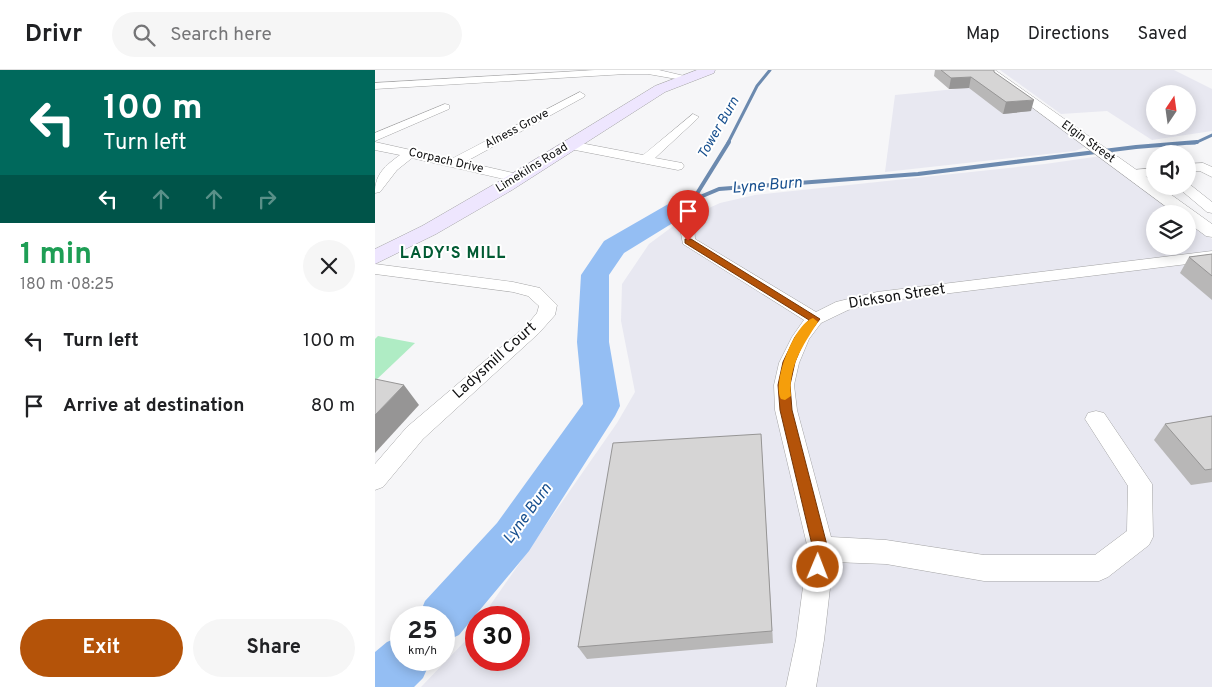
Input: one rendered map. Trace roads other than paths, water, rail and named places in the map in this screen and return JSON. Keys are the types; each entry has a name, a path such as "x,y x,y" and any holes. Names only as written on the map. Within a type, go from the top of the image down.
{"main road":[{"name":"Limekilns Road","path":"377,269 429,230 660,89 709,70"}],"street":[{"path":"403,84 418,70"},
{"name":"Elgin Street","path":"988,70 1175,205"},
{"path":"375,86 537,73 649,71 688,78"},
{"name":"Alness Grove","path":"454,163 580,95"},
{"path":"375,137 445,106"},
{"path":"645,160 693,118"},
{"path":"570,145 678,166"},
{"name":"Corpach Drive","path":"375,146 517,178"},
{"path":"375,190 392,167 411,153"},
{"path":"1196,167 1203,166 1212,172"},
{"path":"1133,174 1146,173"},
{"path":"1194,195 1212,209"},
{"path":"699,217 686,223 688,241 815,319"},
{"name":"Elgin Street","path":"1196,220 1212,232"},
{"name":"Dickson Street","path":"801,687 810,640 821,549 786,410 784,385 789,362 801,337 815,319 842,306 877,298 1212,256"},
{"name":"Ladysmill Court","path":"375,480 415,433 533,329 546,315 548,305 534,292 513,287 377,269"},
{"path":"821,549 886,552 984,568 1099,568 1140,536 1140,484 1096,419"}],"waterway":[{"name":"Tower Burn","path":"728,143 757,86 770,70"},
{"name":"Lyne Burn","path":"1188,143 1195,143 1212,135"},
{"name":"Lyne Burn","path":"729,142 693,200 719,189 918,174 1136,147 1197,142"},
{"name":"Lyne Burn","path":"453,606 513,537 602,406 593,342 595,275 614,247 693,200"},
{"name":"Lyne Burn","path":"375,687 393,671"}],"district":[{"name":"LADY'S MILL","path":"453,254"}]}
